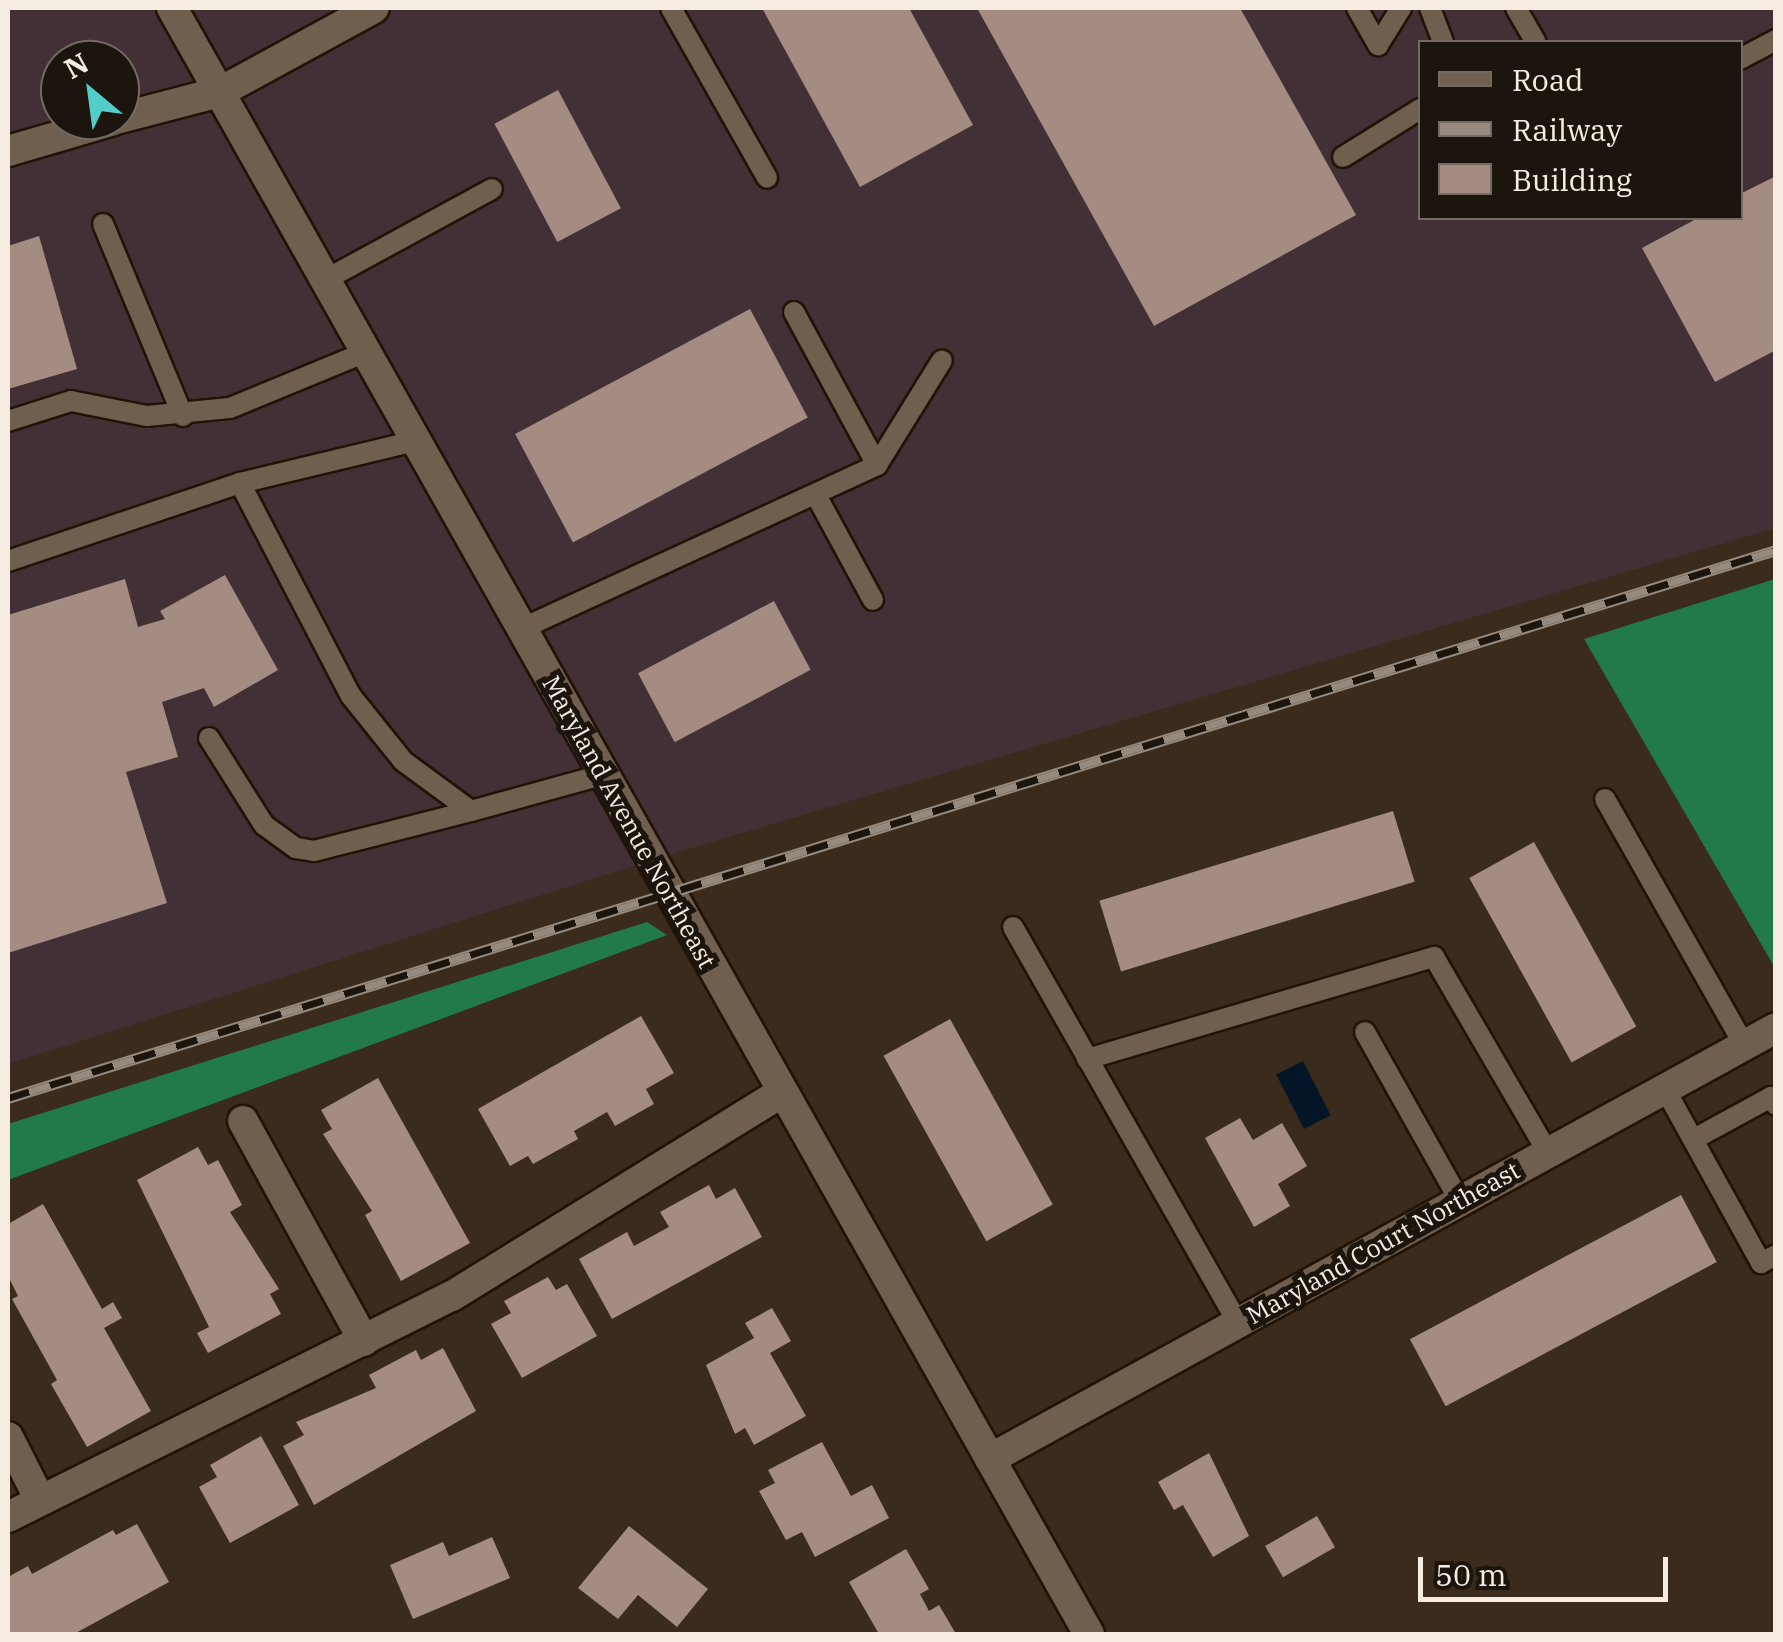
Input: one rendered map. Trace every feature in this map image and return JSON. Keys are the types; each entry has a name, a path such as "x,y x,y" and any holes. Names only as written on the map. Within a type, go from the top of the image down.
{"street":[{"name":"Maryland Avenue Northeast","path":"172,8 1089,1634"},
{"path":"140,113 220,92 374,8"},
{"path":"8,151 45,140"},
{"name":"Maryland Court Northeast","path":"990,1459 1776,1028"},
{"path":"8,1517 452,1296 782,1092"},
{"path":"242,1121 364,1342"},
{"path":"8,1438 40,1500"}],"lane":[{"path":"670,8 767,178"},
{"path":"1357,8 1378,45 1401,8"},
{"path":"1430,8 1442,40"},
{"path":"1516,8 1535,40"},
{"path":"1743,57 1776,40"},
{"path":"1344,156 1418,110"},
{"path":"325,280 492,189"},
{"path":"103,224 183,416"},
{"path":"794,312 877,466"},
{"path":"8,420 70,401 183,416 230,408 366,352"},
{"path":"521,629 816,498 877,466 942,360"},
{"path":"8,561 240,483 416,441"},
{"path":"240,483 363,716 403,761 470,810"},
{"path":"816,498 873,600"},
{"path":"209,738 264,826 296,848 314,850 602,775"},
{"path":"1604,799 1744,1046"},
{"path":"1012,927 1238,1322"},
{"path":"1088,1059 1434,957 1548,1153"},
{"path":"1365,1032 1460,1201"},
{"path":"1665,1089 1761,1262 1776,1255"},
{"path":"1694,1139 1771,1097 1776,1105"}],"shaded area":[{"path":"8,8 1775,8 1775,528 681,851 8,1064"}],"green space":[{"path":"1776,579 1775,968 1584,639"},
{"path":"647,922 667,935 8,1180 8,1124"}],"water":[{"path":"1303,1061 1331,1115 1304,1129 1276,1075"}],"building":[{"path":"762,8 909,8 973,125 860,187"},
{"path":"977,8 1240,8 1356,215 1154,326"},
{"path":"558,90 621,208 557,242 494,124"},
{"path":"1776,176 1776,350 1715,382 1642,248 1694,220 1743,220 1743,192"},
{"path":"39,236 77,369 8,389 8,246"},
{"path":"750,309 808,418 573,542 515,434"},
{"path":"225,575 278,670 214,707 204,688 162,702 178,757 126,772 167,903 8,953 8,615 125,579 138,627 165,619 160,611"},
{"path":"774,601 811,670 675,742 638,673"},
{"path":"1393,811 1415,882 1121,972 1099,901"},
{"path":"1534,842 1636,1027 1572,1062 1469,878"},
{"path":"641,1016 674,1073 646,1089 654,1104 615,1126 607,1112 574,1131 578,1139 533,1164 528,1156 510,1166 478,1109"},
{"path":"950,1019 1053,1204 986,1241 884,1056"},
{"path":"378,1078 470,1243 401,1281 365,1215 372,1211 323,1134 332,1129 321,1110"},
{"path":"1240,1118 1253,1140 1282,1123 1307,1166 1278,1184 1290,1206 1254,1227 1205,1138"},
{"path":"198,1147 208,1165 218,1160 242,1205 230,1212 279,1289 270,1294 281,1314 208,1353 197,1333 209,1327 137,1180"},
{"path":"709,1185 716,1199 735,1188 762,1237 612,1319 579,1259 627,1232 634,1246 669,1227 660,1212"},
{"path":"1681,1195 1717,1262 1446,1406 1410,1339"},
{"path":"43,1204 102,1309 113,1302 122,1318 104,1328 151,1411 87,1447 51,1384 57,1380 12,1299 18,1296 8,1276 8,1224"},
{"path":"548,1277 556,1290 567,1284 597,1336 522,1378 491,1324 511,1313 504,1301"},
{"path":"772,1308 791,1341 770,1353 806,1416 754,1445 745,1428 735,1434 706,1365 754,1338 745,1323"},
{"path":"443,1348 476,1411 314,1505 283,1446 304,1435 296,1422 376,1388 369,1375 416,1350 421,1360"},
{"path":"261,1436 299,1505 230,1543 199,1487 217,1477 210,1465"},
{"path":"822,1442 851,1496 872,1485 889,1518 815,1557 802,1532 786,1540 759,1491 775,1483 768,1470"},
{"path":"1209,1453 1249,1536 1213,1557 1183,1505 1174,1510 1158,1482"},
{"path":"1317,1516 1335,1547 1283,1577 1265,1546"},
{"path":"137,1524 169,1582 74,1634 8,1634 8,1577 28,1566 32,1574 113,1530 116,1535"},
{"path":"629,1526 708,1589 677,1627 638,1595 618,1619 578,1588"},
{"path":"492,1537 510,1578 413,1619 390,1565 443,1542 449,1556"},
{"path":"906,1549 929,1589 920,1594 929,1611 939,1605 956,1634 879,1634 849,1582"}],"railway":[{"path":"8,1098 1776,550"}]}
